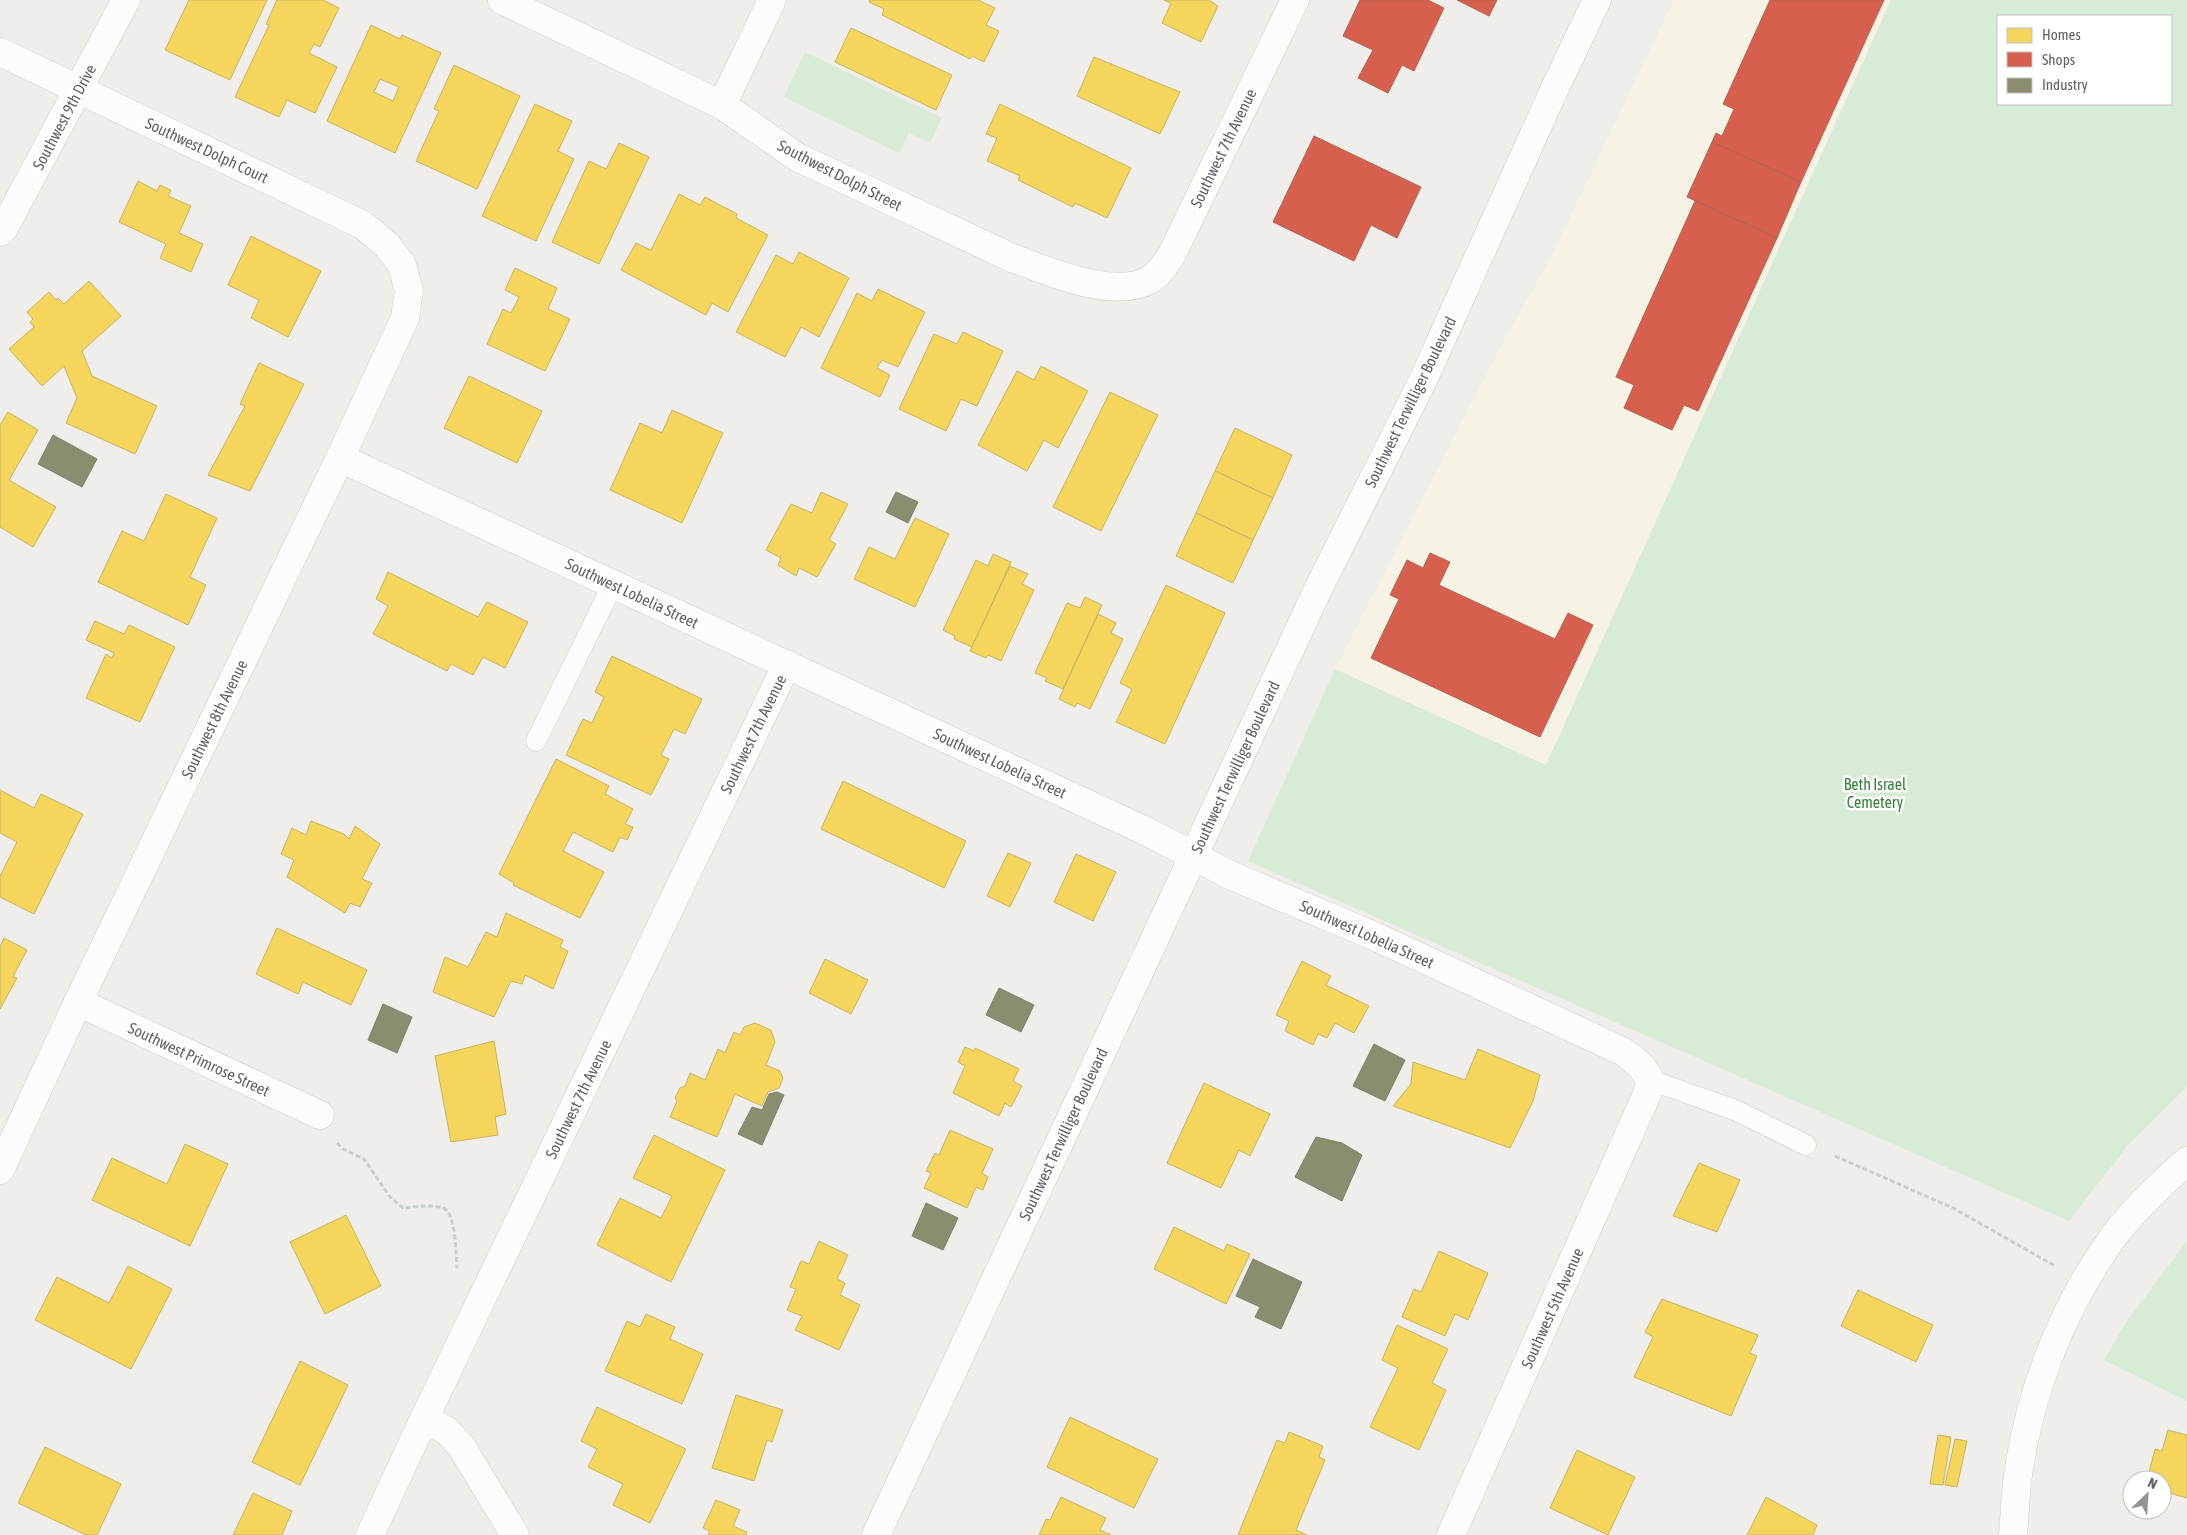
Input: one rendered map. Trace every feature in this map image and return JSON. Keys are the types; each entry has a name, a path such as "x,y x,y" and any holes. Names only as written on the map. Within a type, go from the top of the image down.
{"street":[{"name":"Southwest 9th Drive","path":"0,232 4,228 126,0"},
{"name":"Southwest Dolph Street","path":"502,0 722,105 797,157 1012,258 1047,271 1095,284 1118,287 1138,285"},
{"path":"722,105 772,0"},
{"name":"Southwest 7th Avenue","path":"1138,285 1161,271 1171,256 1295,0"},
{"name":"Southwest Terwilliger Boulevard","path":"876,1535 1321,583 1424,378 1554,90 1597,0"},
{"name":"Southwest Dolph Court","path":"0,52 363,224 387,245 402,265"},
{"name":"Southwest 8th Avenue","path":"0,1170 78,1002 340,458 405,318 409,291 402,265"},
{"name":"Southwest Lobelia Street","path":"340,458 1150,833 1230,875 1374,936 1622,1050 1645,1070 1650,1080"},
{"name":"Southwest 7th Avenue","path":"370,1535 787,664"},
{"name":"Southwest Primrose Street","path":"78,1002 320,1115"},
{"name":"Southwest 5th Avenue","path":"1451,1535 1647,1094 1650,1080"},
{"path":"2013,1535 2018,1474 2032,1407 2052,1346 2083,1283 2112,1239 2162,1183 2187,1161"},
{"path":"424,1419 447,1431 461,1446 515,1535"}],"lane":[{"path":"536,741 613,584"},
{"path":"1650,1080 1692,1093 1735,1110 1806,1145"}],"path":[{"path":"320,1115 334,1141 343,1149 364,1159 396,1203 403,1208 443,1208 448,1211 452,1218"},
{"path":"1806,1145 1852,1163 1953,1208 2083,1283"}],"shaded area":[{"path":"1674,0 1891,0 1546,765 1335,669 1503,342 1550,259"}],"green space":[{"name":"Beth Israel Cemetery","path":"1891,0 2187,0 2187,1087 2128,1145 2069,1221 1248,861 1335,669 1546,765"},
{"path":"805,52 942,118 930,143 909,133 899,153 784,97"},
{"path":"2187,1241 2187,1401 2104,1360 2125,1324"}],"building: Homes":[{"path":"189,0 267,0 230,80 165,50"},
{"path":"277,0 323,0 339,8 320,47 314,44 309,53 337,67 315,113 287,100 279,117 235,97 269,25 266,24"},
{"path":"870,0 978,0 995,8 986,25 999,31 984,62 972,56 970,59 882,15 884,9 869,2"},
{"path":"1164,0 1209,0 1218,6 1201,42 1162,23 1171,3"},
{"path":"371,25 400,39 402,35 441,53 395,153 327,121","holes":["380,79 399,87 393,101 374,92"]},
{"path":"851,28 952,75 936,110 835,62"},
{"path":"1094,57 1180,92 1160,134 1077,96"},
{"path":"454,65 520,96 477,189 416,161 439,111 434,109"},
{"path":"535,104 572,121 558,151 574,159 536,241 482,216"},
{"path":"1000,104 1131,168 1107,218 1075,203 1073,207 1018,180 1020,176 987,161 997,138 986,134"},
{"path":"619,143 649,157 599,264 552,242 589,161 606,169"},
{"path":"138,181 157,191 160,185 171,190 168,196 191,206 179,233 203,244 191,272 160,258 166,244 119,222"},
{"path":"679,194 700,205 705,197 737,214 736,218 768,235 728,312 712,303 706,315 621,270 636,243 651,250"},
{"path":"251,236 321,271 288,337 251,318 259,300 228,285"},
{"path":"799,252 849,278 819,337 801,327 785,357 736,332 776,255 793,264"},
{"path":"515,268 557,288 548,309 570,319 545,371 487,344 503,309 511,313 519,297 505,290"},
{"path":"89,281 121,316 82,351 92,376 157,406 135,454 66,423 77,398 64,366 42,386 9,349 34,327 30,322 33,319 27,312 49,292 56,300 58,298 64,304"},
{"path":"878,289 925,312 898,367 882,360 877,368 890,375 880,397 821,368 857,293 872,301"},
{"path":"963,332 1003,351 977,406 961,399 946,431 899,409 934,334 957,344"},
{"path":"259,363 304,384 250,491 208,475 245,406 240,404"},
{"path":"1041,366 1088,391 1058,448 1044,440 1027,471 978,445 1017,371 1034,380"},
{"path":"469,376 542,411 517,463 444,428"},
{"path":"1110,392 1158,415 1101,531 1053,507"},
{"path":"672,410 723,433 682,523 610,490 640,423 662,433"},
{"path":"8,412 38,430 9,480 56,507 33,547 0,527 0,425"},
{"path":"1235,428 1292,455 1273,498 1215,471"},
{"path":"1215,471 1273,498 1253,540 1196,513"},
{"path":"821,492 848,504 829,540 836,544 817,577 799,568 796,576 778,565 781,558 766,550 791,504 812,513"},
{"path":"166,494 217,518 190,577 206,585 188,625 98,582 122,531 144,541"},
{"path":"1196,513 1253,540 1233,583 1176,556"},
{"path":"915,518 949,534 915,607 854,579 869,547 895,559"},
{"path":"993,554 1011,562 972,647 954,639 955,636 943,630 976,560 988,566"},
{"path":"1010,566 1028,574 1022,584 1034,590 1001,661 988,655 986,658 970,651"},
{"path":"388,572 478,617 487,602 528,622 505,668 483,657 473,675 451,664 447,671 373,634 388,606 376,599"},
{"path":"1166,585 1225,613 1165,744 1116,722 1132,689 1120,683"},
{"path":"1085,597 1102,605 1063,689 1045,681 1047,678 1035,673 1067,603 1080,608"},
{"path":"1098,614 1116,623 1111,633 1123,639 1090,709 1077,703 1075,707 1059,699"},
{"path":"95,621 124,634 129,625 175,647 140,722 86,698 106,654 112,658 114,653 86,640"},
{"path":"612,656 702,699 685,734 674,729 661,755 669,759 651,795 566,755 583,719 592,723 604,697 595,692"},
{"path":"556,759 609,786 605,794 633,809 625,824 633,827 627,840 620,837 613,852 573,832 563,851 604,872 580,918 513,885 514,883 499,874"},
{"path":"843,781 966,841 944,888 821,829"},
{"path":"0,790 34,808 41,794 83,814 34,914 0,897 0,876 17,842 0,833"},
{"path":"311,821 344,834 349,839 355,826 380,844 362,879 372,883 360,907 350,903 345,913 287,877 294,860 281,854 292,828 306,835"},
{"path":"1008,853 1031,863 1010,907 987,896"},
{"path":"1076,854 1116,872 1093,921 1054,902"},
{"path":"506,913 563,940 560,947 568,951 553,989 525,975 522,984 511,981 494,1017 433,992 445,957 468,967 486,932 497,937"},
{"path":"277,928 367,970 351,1005 303,982 298,994 256,974"},
{"path":"4,938 27,950 13,977 17,978 0,1009 0,947"},
{"path":"825,959 868,980 851,1014 809,993"},
{"path":"1302,961 1331,976 1326,985 1369,1006 1354,1033 1335,1023 1327,1038 1318,1034 1313,1045 1285,1031 1289,1021 1276,1015"},
{"path":"755,1023 771,1030 775,1042 766,1065 780,1071 783,1078 779,1088 768,1092 762,1106 735,1094 717,1137 670,1117 677,1101 675,1098 680,1088 685,1086 690,1073 705,1080 718,1049 725,1053 734,1032 740,1035 744,1027"},
{"path":"494,1041 506,1114 495,1117 498,1135 451,1142 435,1056"},
{"path":"965,1047 974,1051 975,1048 1019,1069 1013,1081 1022,1086 1011,1107 1005,1103 999,1116 953,1093 965,1066 958,1062"},
{"path":"1478,1049 1540,1075 1533,1101 1510,1148 1393,1106 1411,1084 1413,1062 1465,1080"},
{"path":"1204,1083 1270,1114 1250,1156 1239,1150 1221,1188 1167,1163"},
{"path":"950,1130 993,1149 982,1173 988,1177 983,1190 976,1187 967,1208 924,1188 931,1173 926,1171 935,1153 939,1155"},
{"path":"654,1135 725,1170 671,1282 597,1245 620,1198 661,1218 672,1196 633,1178"},
{"path":"185,1144 228,1164 190,1246 92,1200 112,1158 167,1184"},
{"path":"1699,1163 1740,1180 1717,1232 1673,1216"},
{"path":"346,1215 381,1286 325,1314 290,1242"},
{"path":"1174,1227 1224,1251 1227,1244 1250,1254 1226,1304 1154,1269"},
{"path":"819,1241 848,1255 837,1279 845,1283 840,1295 860,1305 839,1350 795,1330 802,1316 787,1310 796,1289 790,1287 801,1261 809,1264"},
{"path":"1439,1251 1488,1273 1468,1320 1455,1314 1445,1336 1402,1317 1414,1289 1421,1292"},
{"path":"128,1266 172,1289 131,1369 35,1320 57,1277 109,1303"},
{"path":"1858,1290 1933,1325 1916,1362 1841,1326"},
{"path":"1662,1299 1758,1335 1750,1353 1757,1356 1731,1416 1634,1377 1653,1337 1645,1332"},
{"path":"646,1314 675,1327 670,1339 703,1354 682,1404 605,1371 627,1321 640,1327"},
{"path":"1397,1325 1448,1349 1432,1383 1446,1390 1419,1450 1370,1427 1398,1368 1382,1360"},
{"path":"300,1361 348,1385 300,1485 252,1462"},
{"path":"736,1395 783,1410 772,1442 767,1440 754,1481 712,1468"},
{"path":"597,1407 686,1449 650,1523 613,1505 623,1484 588,1467 597,1449 581,1441"},
{"path":"1070,1417 1158,1459 1134,1508 1047,1467"},
{"path":"2168,1430 2187,1435 2187,1498 2172,1494 2172,1470 2150,1470 2155,1449 2162,1451"},
{"path":"1289,1432 1323,1446 1319,1457 1325,1460 1296,1530 1307,1535 1238,1535 1277,1440 1285,1443"},
{"path":"1938,1435 1951,1437 1943,1485 1930,1484"},
{"path":"1955,1439 1967,1441 1957,1487 1945,1485"},
{"path":"45,1447 121,1484 97,1535 86,1535 18,1503"},
{"path":"1577,1450 1635,1477 1608,1535 1550,1508"},
{"path":"253,1493 292,1511 282,1535 233,1535"},
{"path":"1061,1497 1106,1518 1100,1530 1111,1535 1039,1535 1046,1519 1050,1520"},
{"path":"1766,1497 1817,1525 1813,1535 1747,1535"},
{"path":"716,1500 740,1510 733,1526 747,1532 746,1535 708,1535 710,1531 703,1528"}],"building: Shops":[{"path":"1360,0 1428,0 1444,8 1414,71 1402,65 1388,93 1358,78 1373,50 1343,36"},
{"path":"1457,0 1497,0 1489,16"},
{"path":"1770,0 1884,0 1801,182 1712,142 1716,133 1722,136 1734,109 1723,104"},
{"path":"1314,136 1421,187 1397,238 1371,225 1354,261 1273,222"},
{"path":"1712,142 1801,182 1777,238 1687,197"},
{"path":"1695,201 1777,238 1698,411 1684,405 1672,430 1624,408 1634,385 1616,377"},
{"path":"1430,553 1450,562 1439,585 1555,639 1568,613 1593,625 1540,737 1371,658 1399,599 1390,595 1407,560 1423,568"}],"building: Industry":[{"path":"53,435 97,459 82,487 38,464"},
{"path":"896,492 918,502 908,523 886,512"},
{"path":"999,988 1034,1005 1021,1032 986,1015"},
{"path":"383,1004 412,1017 397,1053 368,1040"},
{"path":"1374,1044 1405,1060 1385,1101 1353,1086"},
{"path":"777,1092 784,1095 762,1145 738,1134 752,1107 762,1110 769,1094"},
{"path":"1316,1137 1342,1143 1362,1155 1342,1201 1295,1177"},
{"path":"926,1203 958,1218 943,1250 912,1236"},
{"path":"1253,1259 1302,1282 1281,1329 1255,1317 1260,1307 1236,1296"}]}
